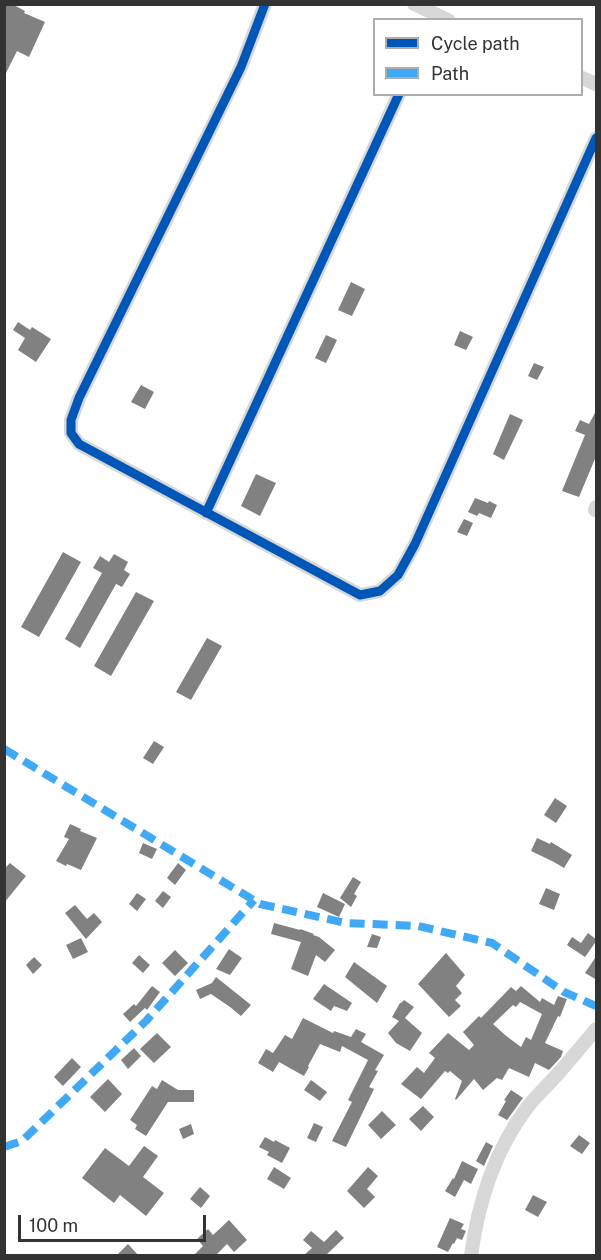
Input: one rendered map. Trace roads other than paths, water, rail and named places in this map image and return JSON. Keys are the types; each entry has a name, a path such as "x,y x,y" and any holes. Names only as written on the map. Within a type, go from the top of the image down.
{"street":[{"path":"265,4 241,67 79,398 71,420 71,433 80,444 360,595 380,591 398,575 415,544 597,138"},
{"path":"414,4 429,16"},
{"path":"583,78 597,84"},
{"path":"206,513 398,96"},
{"path":"471,1256 484,1194 499,1153 512,1129 527,1106 597,1029"}]}
